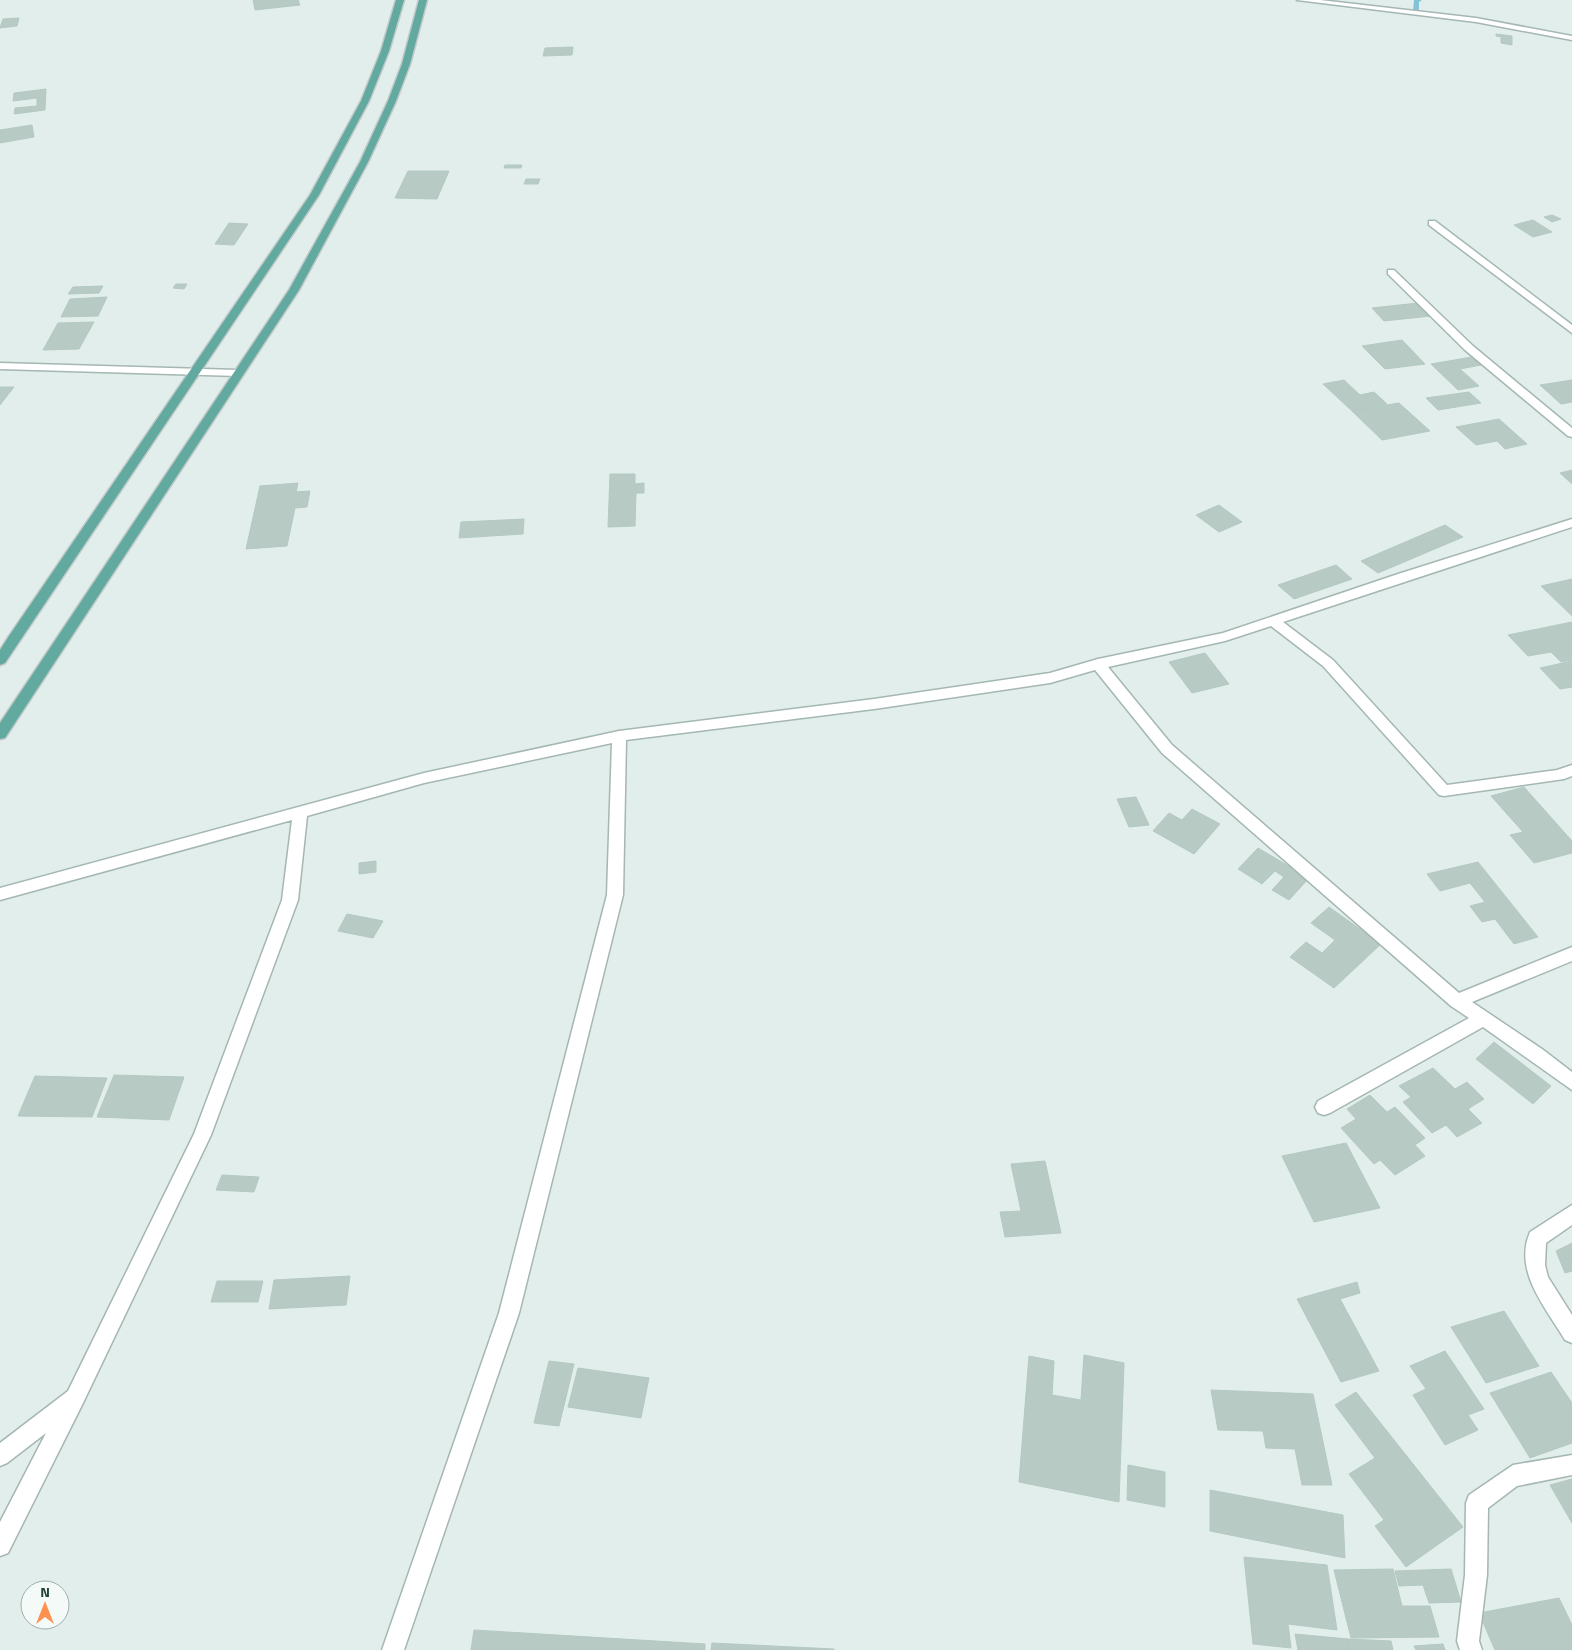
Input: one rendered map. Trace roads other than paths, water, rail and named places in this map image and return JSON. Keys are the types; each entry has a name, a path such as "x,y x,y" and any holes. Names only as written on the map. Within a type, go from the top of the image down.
{"main road":[{"path":"0,660 192,372 254,288 334,163 369,92 393,30 400,0"},
{"path":"0,734 294,290 364,162 392,101 406,64 423,0"}],"street":[{"path":"1301,0 1476,20 1572,38"},
{"path":"1432,223 1572,330"},
{"path":"1392,272 1469,348 1572,434"},
{"path":"0,366 238,374"},
{"path":"0,894 424,778 620,736 874,704 1040,679 1098,664 1225,637 1572,523"},
{"path":"1273,621 1328,663 1444,791 1559,775 1572,770"},
{"path":"1098,664 1167,749 1457,1001 1484,1018 1572,1082"},
{"path":"393,1650 509,1313 615,895 620,736"},
{"path":"0,1546 75,1398 202,1135 290,900 300,812"},
{"path":"1457,1001 1572,954"},
{"path":"1324,1107 1484,1018"},
{"path":"1572,1214 1537,1238 1535,1265 1540,1281 1572,1333"},
{"path":"0,1456 75,1398"},
{"path":"1471,1650 1468,1641 1476,1575 1477,1503 1513,1476 1572,1465"}],"waterway":[{"path":"1416,12 1416,1 1419,0"}]}
